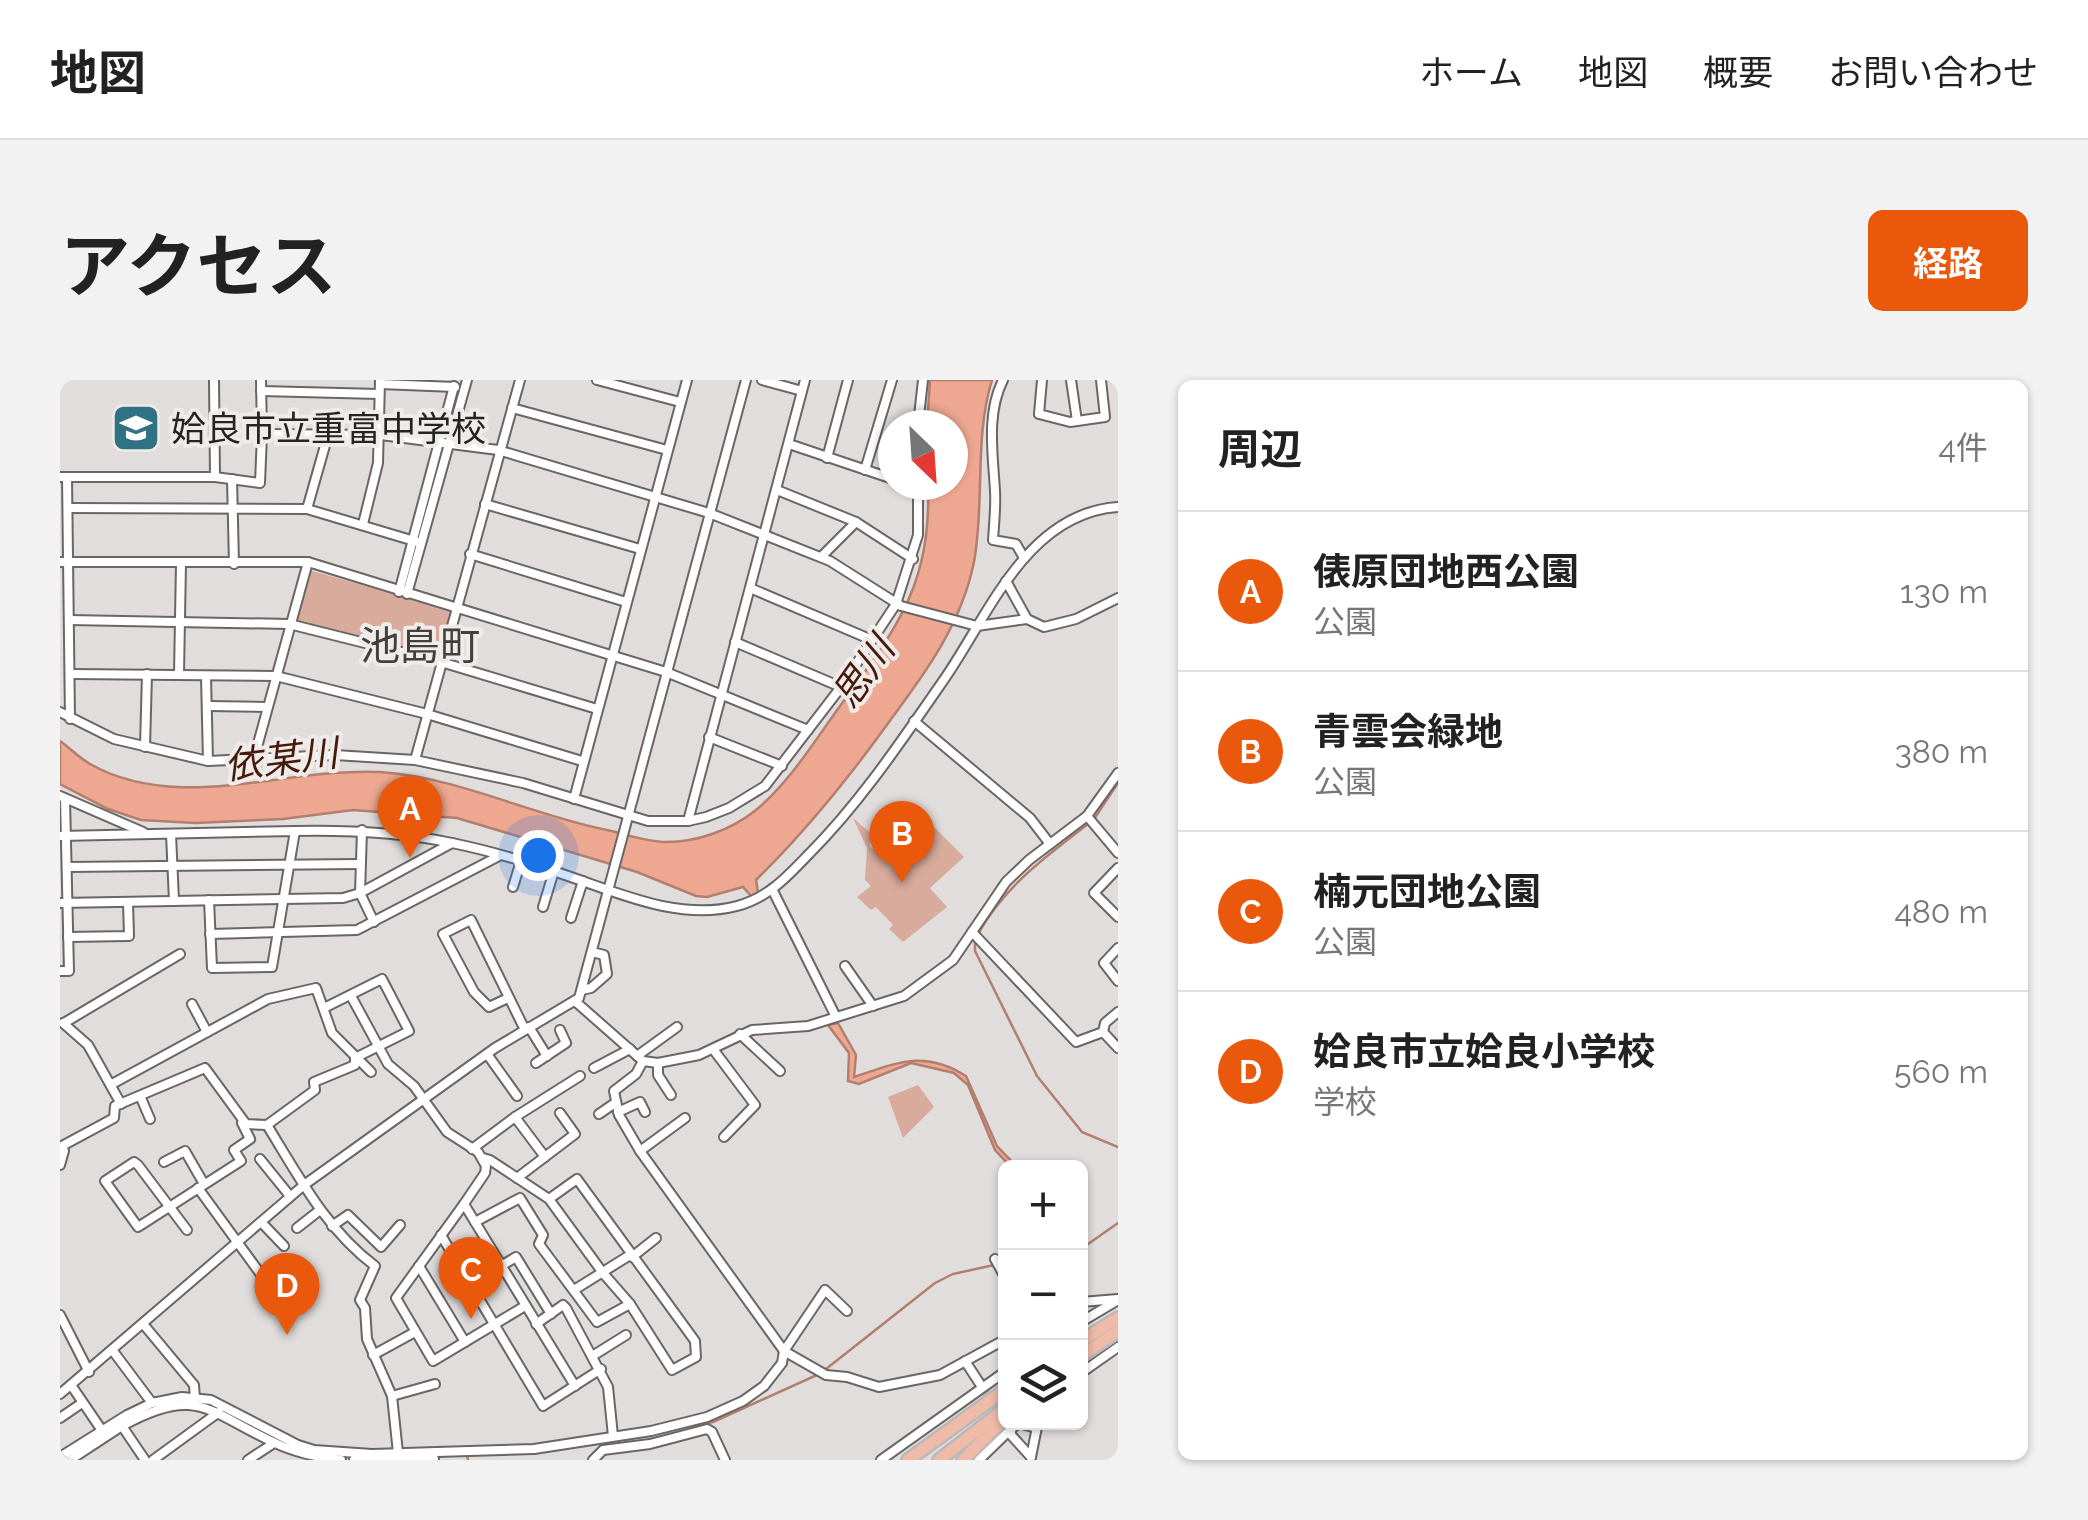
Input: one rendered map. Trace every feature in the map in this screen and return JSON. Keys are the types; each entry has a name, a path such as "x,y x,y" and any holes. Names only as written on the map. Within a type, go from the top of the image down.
{"highway":[{"path":"1088,1336 1118,1318"},
{"path":"1088,1351 1118,1331"},
{"path":"908,1460 998,1397"},
{"path":"921,1460 998,1397"},
{"path":"939,1460 998,1414"},
{"path":"964,1460 1004,1430"}],"street":[{"path":"214,380 215,478"},
{"path":"70,719 69,620 63,562 68,508 64,477 215,478 260,483 261,380"},
{"path":"414,760 520,380"},
{"path":"597,380 680,402"},
{"path":"574,799 686,380"},
{"path":"60,1394 304,1185 487,1054 576,1002 746,380"},
{"path":"762,380 802,391"},
{"path":"688,821 804,380"},
{"path":"827,458 848,380"},
{"path":"865,470 892,380"},
{"path":"920,410 923,380"},
{"path":"1003,380 992,423 993,540 1016,544 1024,558"},
{"path":"1042,380 1039,414 1077,420 1105,417 1100,380"},
{"path":"1071,380 1077,420"},
{"path":"261,391 466,384 444,444 403,593"},
{"path":"363,524 378,463 380,386"},
{"path":"444,444 454,386"},
{"path":"512,408 668,450"},
{"path":"262,434 380,436 498,450 710,513 821,557 898,605 974,625 1027,619 1044,627 1076,619 1118,598"},
{"path":"307,509 328,435"},
{"path":"789,444 878,474"},
{"path":"232,480 234,564"},
{"path":"777,490 856,522 912,559"},
{"path":"60,712 114,740 208,761 335,755 414,760 488,775 648,821 688,821 718,813 765,786 841,687 898,605 918,535 917,500"},
{"path":"485,504 640,549"},
{"path":"63,836 362,830 453,843 700,910 748,902 772,890 834,828 958,660 974,625 1024,558 1060,528 1084,515 1118,507"},
{"path":"68,508 307,509 417,542"},
{"path":"821,557 856,522"},
{"path":"470,554 626,602"},
{"path":"63,562 308,562 666,672 808,730"},
{"path":"254,758 308,562"},
{"path":"179,674 181,563"},
{"path":"1006,581 1027,619"},
{"path":"750,588 872,640"},
{"path":"69,620 289,624 441,662 597,710"},
{"path":"735,642 841,687"},
{"path":"70,674 276,676 427,714 582,760"},
{"path":"145,747 147,674"},
{"path":"206,676 208,761"},
{"path":"209,706 268,707"},
{"path":"914,722 1030,818 1050,844"},
{"path":"709,737 782,766"},
{"path":"576,1002 636,1055 658,1063 713,1049 740,1034 823,1022 904,996 953,960 975,936 1006,882 1087,816 1118,773"},
{"path":"60,971 69,971 63,797 145,833"},
{"path":"1087,816 1118,853"},
{"path":"362,830 360,893 374,922"},
{"path":"209,900 212,968 272,967 294,831"},
{"path":"171,834 174,901"},
{"path":"64,903 343,898 360,893 453,843"},
{"path":"210,934 350,932 500,856"},
{"path":"513,886 521,861"},
{"path":"67,867 359,864"},
{"path":"1118,868 1094,893 1118,917"},
{"path":"543,906 554,871"},
{"path":"571,918 583,881"},
{"path":"772,890 836,1018"},
{"path":"68,937 128,936 128,902"},
{"path":"508,998 489,1007 474,992 444,934 470,920 508,998 547,1056"},
{"path":"975,936 1076,1042 1102,1032 1118,1012"},
{"path":"1118,948 1104,962 1118,981"},
{"path":"582,990 608,974 604,955 592,952"},
{"path":"122,1104 88,1044 62,1021 180,954"},
{"path":"845,966 872,1006"},
{"path":"324,1008 382,979 409,1031 355,1058"},
{"path":"112,1084 268,999 316,988 332,1033 371,1072"},
{"path":"351,996 388,1064 403,1074 446,1132 549,1199 602,1273 630,1304 672,1370 696,1358 695,1341 577,1178 549,1199"},
{"path":"192,1004 207,1032"},
{"path":"594,1068 636,1055 677,1027"},
{"path":"536,1064 566,1043 560,1030"},
{"path":"1102,1032 1118,1048"},
{"path":"740,1034 780,1071"},
{"path":"713,1049 755,1105 724,1137"},
{"path":"487,1054 517,1096"},
{"path":"636,1055 636,1074 614,1091 616,1108 640,1151 784,1351 822,1373 847,1376 879,1387 940,1374 1004,1340"},
{"path":"60,1165 62,1146 114,1118 115,1106 206,1068 250,1126 267,1125 315,1090 314,1082 355,1065 355,1058"},
{"path":"658,1063 658,1075 671,1095"},
{"path":"472,1149 580,1076"},
{"path":"141,1098 150,1119"},
{"path":"599,1114 640,1102 645,1112"},
{"path":"517,1178 575,1134 560,1113"},
{"path":"515,1117 544,1157"},
{"path":"187,1230 168,1206 134,1162 106,1181 138,1228 168,1206 241,1161 234,1150 250,1139 242,1118"},
{"path":"640,1151 686,1118"},
{"path":"267,1125 332,1226 346,1244 375,1266 360,1300 365,1308 367,1339 392,1396 398,1454"},
{"path":"164,1162 184,1150 201,1186 262,1276"},
{"path":"260,1158 290,1196"},
{"path":"482,1158 485,1172 396,1298 433,1362 525,1306"},
{"path":"475,1222 520,1198 543,1235 540,1244 597,1322 630,1304"},
{"path":"464,1204 575,1386"},
{"path":"297,1228 320,1210"},
{"path":"332,1226 348,1216 381,1246 400,1225"},
{"path":"261,1222 284,1246"},
{"path":"440,1235 543,1406 601,1369"},
{"path":"566,1308 602,1273 656,1238"},
{"path":"501,1266 516,1256 551,1314"},
{"path":"419,1266 465,1342"},
{"path":"354,1460 472,1456 534,1449 652,1431 707,1417 743,1401 764,1386 825,1290 847,1310"},
{"path":"1088,1301 1118,1299"},
{"path":"1088,1317 1118,1299"},
{"path":"536,1324 563,1305 566,1308 608,1387 612,1436"},
{"path":"60,1316 89,1372"},
{"path":"144,1324 194,1385 194,1398"},
{"path":"373,1355 415,1332"},
{"path":"594,1355 626,1335"},
{"path":"1088,1368 1118,1347"},
{"path":"114,1350 152,1403"},
{"path":"965,1361 984,1389"},
{"path":"881,1460 998,1377"},
{"path":"392,1396 435,1384"},
{"path":"72,1385 102,1428"},
{"path":"60,1457 102,1428 152,1403 182,1397 212,1400 276,1439 314,1450 434,1456"},
{"path":"60,1418 82,1403"},
{"path":"70,1460 122,1426 166,1406 204,1405 310,1456 342,1460"},
{"path":"122,1426 149,1460 219,1412"},
{"path":"707,1417 708,1429 724,1460"},
{"path":"593,1460 604,1450 650,1444 708,1429"},
{"path":"979,1460 1007,1430"},
{"path":"1012,1430 1011,1435 1031,1459"},
{"path":"1031,1459 1036,1430"},
{"path":"248,1460 276,1439"}],"shaded area":[{"name":"思川","path":"930,380 992,380 983,424 977,539 968,585 951,627 916,685 826,804 756,880 758,893 751,896 743,887 707,897 696,896 637,872 457,818 353,810 283,819 196,823 141,820 108,809 60,784 60,741 90,764 124,778 160,786 233,785 344,772 380,772 438,781 651,841 690,840 725,829 756,810 793,771 882,647 918,575 928,500 968,500 968,410 928,410"},
{"path":"309,570 451,610 437,659 294,622"},
{"path":"853,818 876,838 869,845 872,849 884,837 890,842 925,818 964,857 930,888 947,907 903,942 889,929 893,925 876,907 871,910 857,897 871,886 865,880 867,848"},
{"path":"838,1023 856,1055 854,1077 910,1061 937,1063 966,1076 997,1146 1010,1160 1004,1160 995,1150 968,1085 954,1073 911,1063 859,1084 848,1081 849,1053 828,1025"},
{"path":"918,1085 934,1107 903,1138 888,1097"}],"waterway":[{"name":"依某川","path":"260,763 260,780"},
{"path":"1094,819 1118,783"},
{"path":"978,934 1013,887 1088,824"},
{"path":"975,941 975,951 1037,1076 1082,1132 1118,1147"},
{"path":"1088,1244 1118,1223"},
{"path":"826,1369 935,1283 953,1274 994,1265"},
{"path":"609,1441 713,1422 819,1374"},
{"path":"259,1429 278,1439"},
{"path":"545,1451 567,1448"},
{"path":"479,1455 527,1453"},
{"path":"454,1455 467,1455 468,1460"}],"tunnel":[{"path":"985,1391 998,1410"}],"place":[{"name":"姶良市立重富中学校","path":"136,428"},
{"name":"俵原団地西公園","path":"410,858"},
{"name":"青雲会緑地","path":"902,883"},
{"name":"楠元団地公園","path":"471,1319"},
{"name":"姶良市立姶良小学校","path":"287,1335"}],"district":[{"name":"池島町","path":"420,645"}]}
